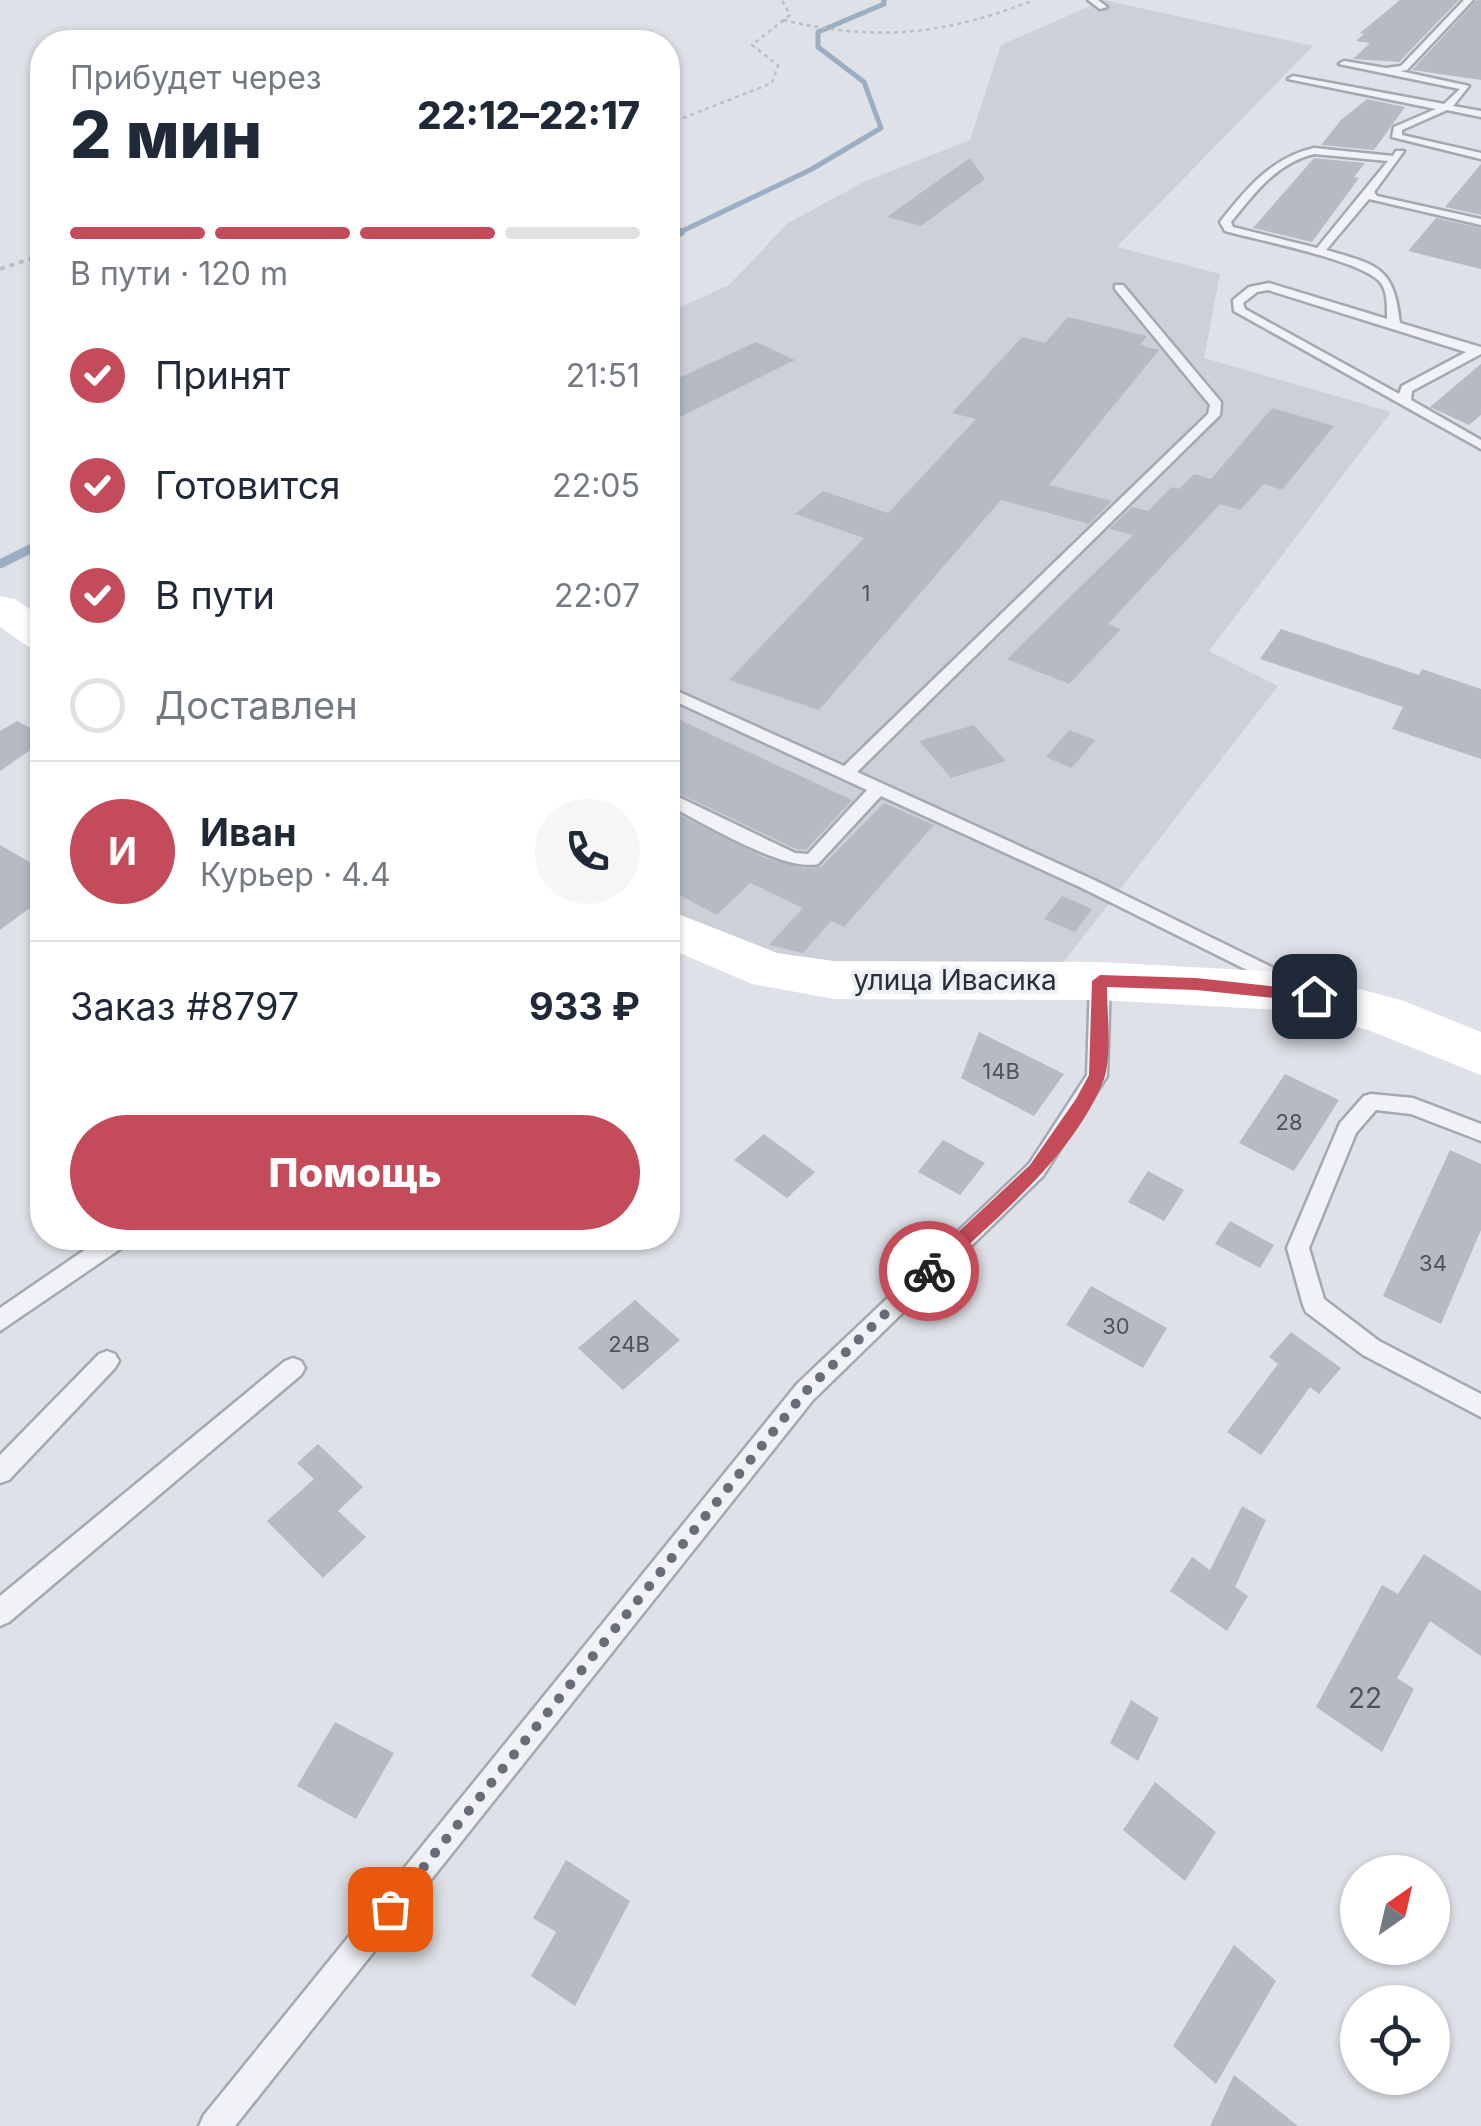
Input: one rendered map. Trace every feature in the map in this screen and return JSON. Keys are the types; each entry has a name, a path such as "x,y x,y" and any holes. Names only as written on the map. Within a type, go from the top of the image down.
{"main road":[{"name":"улица Ивасика","path":"680,933 770,971 834,980 1196,984 1314,996 1382,1014 1481,1054"}],"lane":[{"path":"1092,0 1103,8"},
{"path":"1386,71 1404,68 1468,0"},
{"path":"1344,64 1466,88 1449,108 1397,129 1396,137 1481,156"},
{"path":"1386,96 1404,74"},
{"path":"1293,79 1481,114"},
{"path":"1318,254 1409,142"},
{"path":"1394,326 1384,278 1371,269 1229,229 1225,222 1270,168 1293,154 1320,150 1395,159"},
{"path":"1368,192 1373,198 1481,222"},
{"path":"1477,350 1268,286 1254,289 1237,302 1240,312 1481,445"},
{"path":"845,774 1214,414 1216,405 1119,287"},
{"path":"1405,402 1406,389 1477,350"},
{"path":"680,698 1088,884 1314,996"},
{"path":"680,804 792,858 812,860 877,790"},
{"path":"216,2126 805,1392 1036,1170 1097,1076 1100,981"},
{"path":"1481,1133 1413,1106 1371,1102 1348,1130 1298,1248 1314,1304 1370,1348 1481,1406"},
{"path":"0,1321 101,1250"},
{"path":"0,1472 107,1361"},
{"path":"0,1614 294,1368"}],"path":[{"path":"680,119 772,83 778,65 752,45 790,15 782,0"},
{"path":"783,20 812,28 876,35 932,34 990,19 1034,0"},
{"path":"0,270 30,259"}],"shaded area":[{"path":"1104,0 1313,46 1117,247 1220,274 1204,358 1391,412 1209,651 1278,686 1059,968 788,965 680,916 680,307 729,285 788,223 864,182 970,140 1001,45"}],"building":[{"path":"1400,0 1459,0 1399,62 1353,59 1370,43 1356,41 1364,34 1360,33"},
{"path":"1481,0 1481,80 1412,70"},
{"path":"1367,99 1405,107 1374,150 1321,145 1341,120"},
{"path":"970,158 985,179 921,226 887,217"},
{"path":"1314,158 1365,163 1354,177 1359,178 1312,242 1253,228"},
{"path":"1481,164 1481,215 1445,207"},
{"path":"1436,218 1481,228 1481,269 1408,251"},
{"path":"1068,317 1147,336 1140,345 1159,350 1049,485 1112,501 1089,524 1001,500 819,710 729,680 864,538 795,514 823,491 888,513 976,419 952,413 1022,337 1045,343"},
{"path":"756,342 795,360 680,417 680,377"},
{"path":"1481,364 1481,415 1469,425 1430,407"},
{"path":"1272,408 1334,426 1282,490 1264,484 1240,510 1220,504 1108,624 1121,629 1069,684 1007,659 1133,535 1109,529 1132,507 1148,511 1172,487 1179,489 1194,474 1211,479"},
{"path":"1281,629 1419,675 1422,669 1481,689 1481,759 1392,729 1403,707 1260,659"},
{"path":"680,720 852,800 806,850 796,849 680,794"},
{"path":"17,721 30,728 30,750 0,771 0,731"},
{"path":"974,725 1006,761 951,778 919,741"},
{"path":"1069,730 1095,740 1072,768 1046,757"},
{"path":"884,803 934,825 844,927 831,921 803,953 769,945 803,908 750,883 717,915 680,895 680,815 763,857 803,868 821,867"},
{"path":"0,845 30,862 30,908 0,930"},
{"path":"1062,896 1092,909 1075,932 1044,919"},
{"path":"979,1032 1064,1074 1034,1116 961,1078"},
{"path":"1285,1074 1339,1100 1294,1171 1239,1143"},
{"path":"764,1134 815,1172 787,1198 734,1160"},
{"path":"943,1140 985,1163 960,1195 918,1172"},
{"path":"1450,1150 1481,1164 1481,1230 1441,1324 1383,1296"},
{"path":"1148,1171 1184,1190 1164,1221 1128,1202"},
{"path":"1230,1221 1274,1245 1260,1268 1215,1244"},
{"path":"1091,1286 1167,1328 1143,1368 1066,1325"},
{"path":"635,1300 680,1340 623,1390 578,1348"},
{"path":"1291,1332 1341,1368 1319,1394 1310,1387 1261,1455 1227,1432 1278,1364 1269,1357"},
{"path":"318,1444 363,1487 338,1511 366,1537 323,1578 267,1521 314,1479 297,1463"},
{"path":"1242,1506 1266,1520 1235,1587 1248,1596 1227,1631 1170,1591 1192,1557 1210,1570"},
{"path":"1424,1554 1481,1591 1481,1656 1430,1621 1397,1678 1414,1689 1382,1752 1316,1707 1382,1585 1398,1594"},
{"path":"1131,1700 1159,1718 1138,1761 1110,1743"},
{"path":"335,1722 394,1753 356,1819 297,1786"},
{"path":"1155,1782 1216,1832 1185,1881 1123,1830"},
{"path":"566,1860 630,1901 575,2006 531,1976 556,1932 533,1918"},
{"path":"1234,1945 1276,1981 1216,2084 1173,2046"},
{"path":"1234,2075 1298,2126 1210,2126"}],"waterway":[{"path":"680,232 812,169 881,128 864,82 818,47 818,32 884,4 884,0"},
{"path":"0,564 30,549"}],"way so far":[{"path":"390,1909 805,1392 929,1271"}],"route":[{"path":"929,1271 1036,1170 1082,1103 1097,1076 1100,981 1196,984 1314,996"}]}
